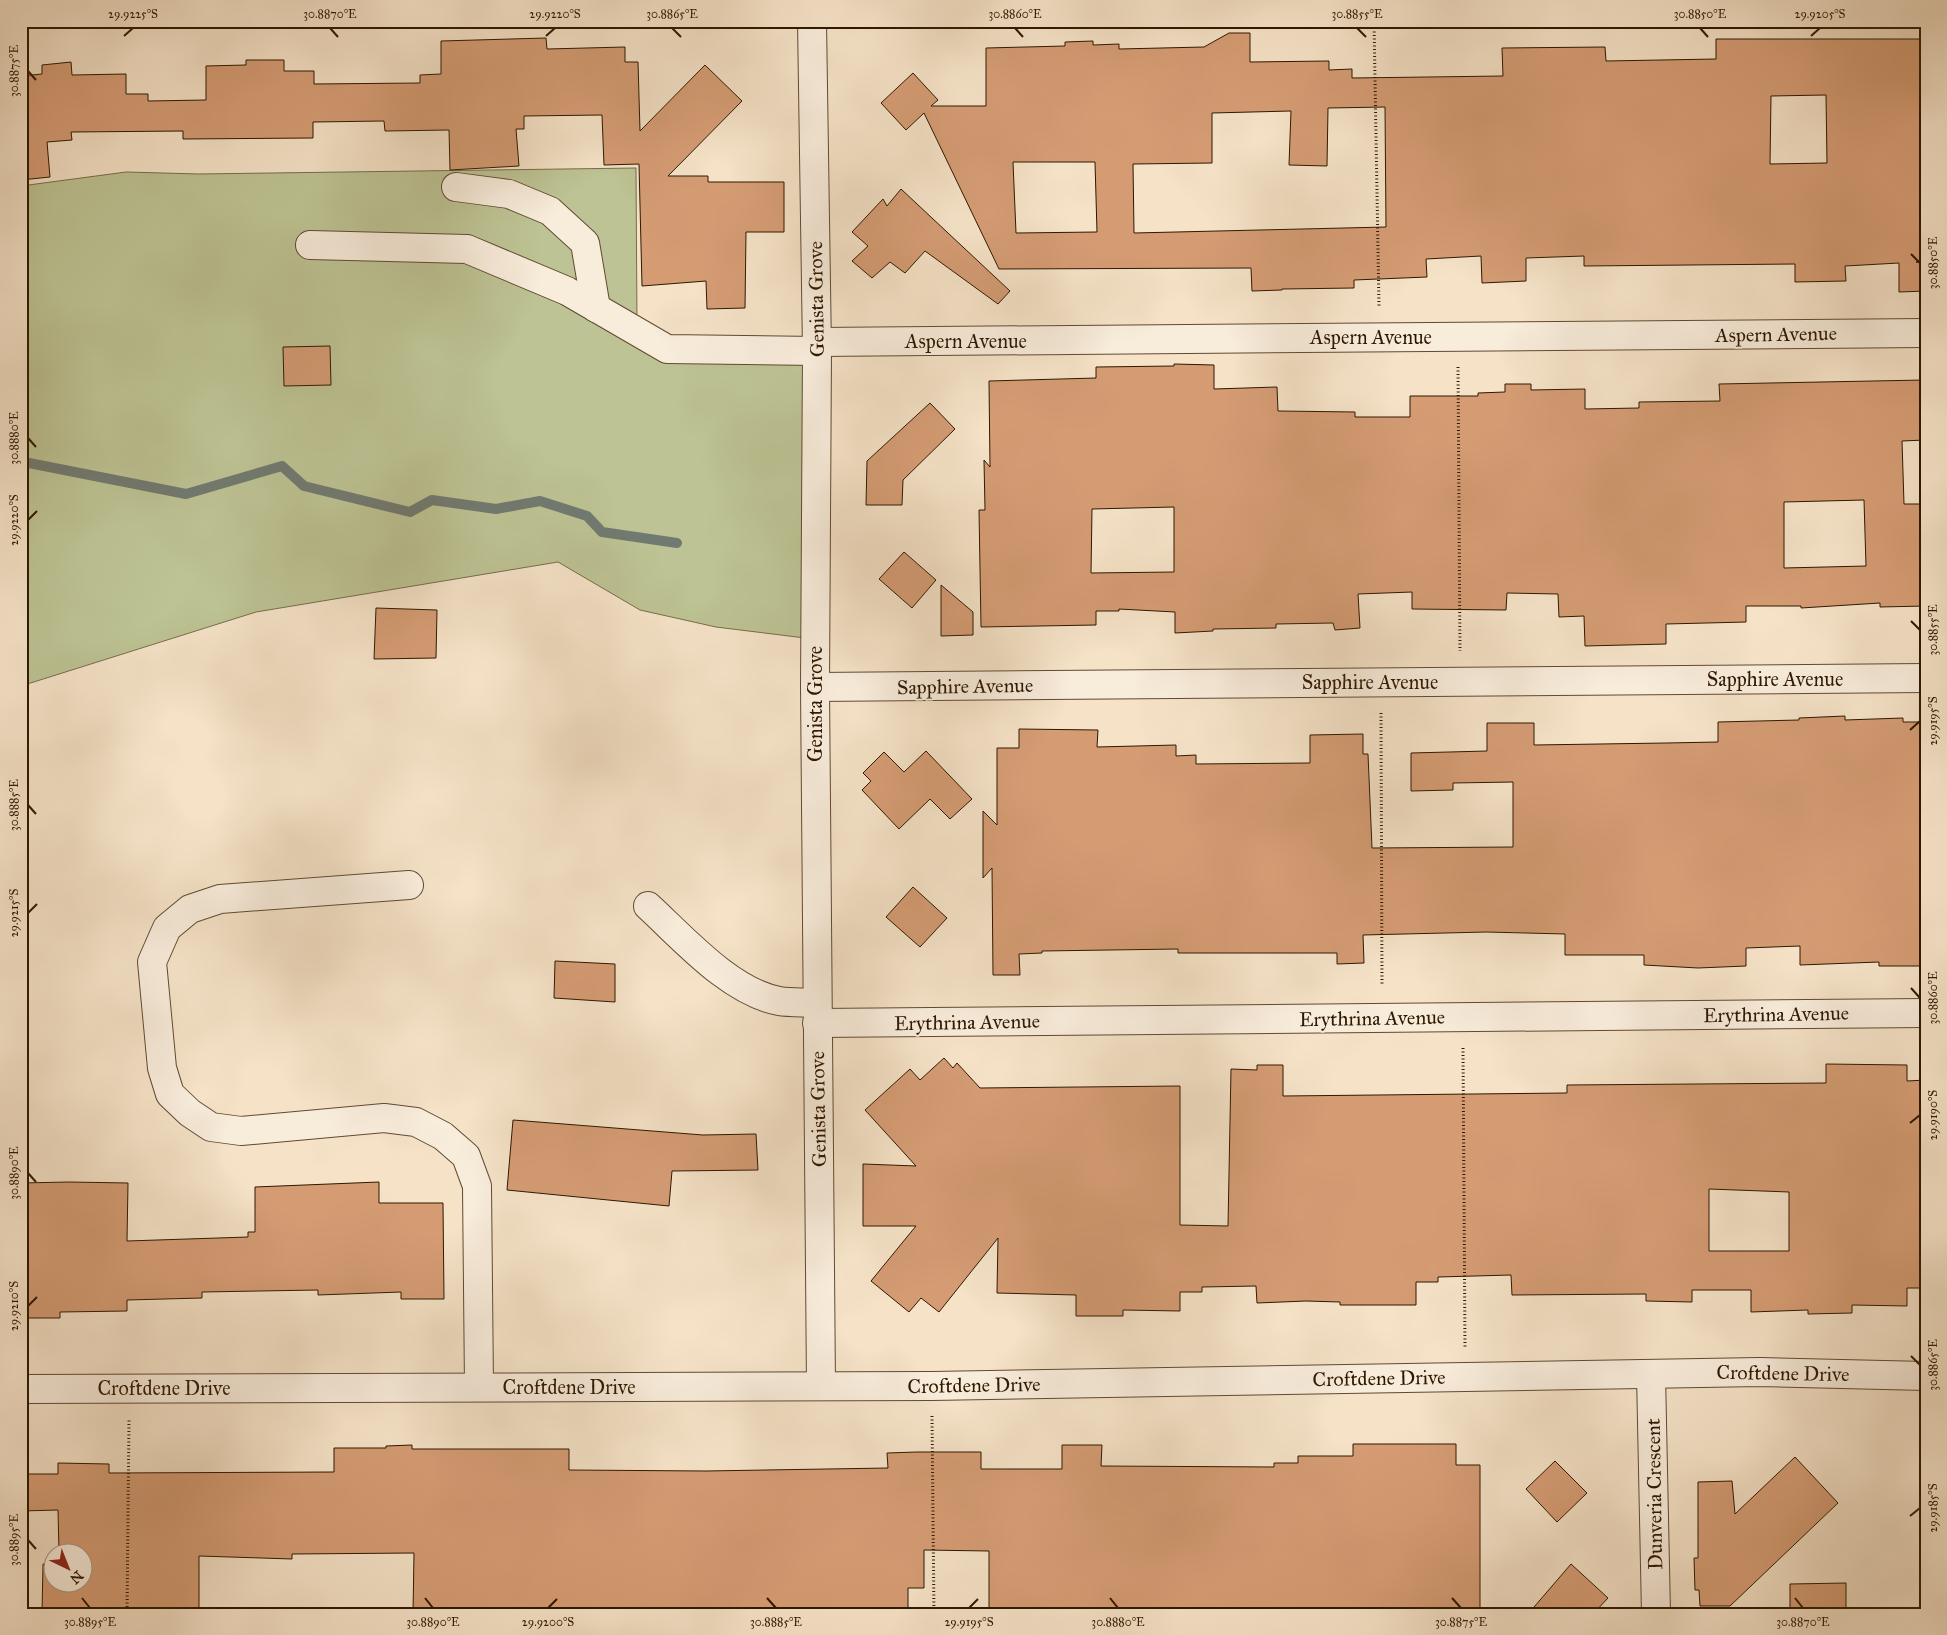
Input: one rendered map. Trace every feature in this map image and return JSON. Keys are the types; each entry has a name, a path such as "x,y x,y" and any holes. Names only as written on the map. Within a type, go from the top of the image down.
{"street":[{"name":"Genista Grove","path":"812,21 817,346 815,687 821,1386"},
{"path":"456,187 509,194 550,211 585,243 596,308"},
{"name":"Aspern Avenue","path":"310,245 467,249 567,291 667,349 1380,337 1926,333"},
{"name":"Sapphire Avenue","path":"815,687 1926,678"},
{"path":"409,885 220,899 190,909 167,928 152,962 162,1068 170,1094 190,1113 211,1127 241,1131 384,1118 416,1122 444,1136 466,1156 477,1186 479,1387"},
{"name":"Erythrina Avenue","path":"648,906 722,972 749,991 817,1013 1382,1018 1926,1013"},
{"name":"Croftdene Drive","path":"21,1389 932,1386 1760,1372 1926,1376"},
{"name":"Dunveria Crescent","path":"1651,1374 1656,1614"}],"path":[{"path":"1374,21 1380,337"},
{"path":"1457,337 1460,682"},
{"path":"1381,682 1382,1018"},
{"path":"1463,1017 1465,1376"},
{"path":"932,1386 934,1614"},
{"path":"127,1614 130,1389"}],"green space":[{"path":"636,168 637,327 667,345 816,350 813,639 716,627 640,610 558,562 256,612 21,686 21,186 126,172 199,174"}],"building":[{"path":"1229,33 1250,33 1250,62 1329,61 1329,70 1352,69 1352,78 1503,76 1502,48 1605,47 1606,61 1716,59 1716,39 1923,39 1926,199 1921,199 1922,262 1926,262 1926,291 1899,292 1899,263 1845,266 1846,281 1795,282 1795,264 1584,266 1584,256 1526,258 1526,281 1482,283 1481,256 1426,259 1427,277 1354,280 1354,288 1252,291 1251,268 999,269 924,113 906,130 881,103 913,73 938,100 931,106 986,106 986,48 1065,46 1065,42 1093,41 1093,45 1119,44 1119,49 1204,47","holes":["1826,95 1827,163 1770,164 1771,96","1385,107 1386,227 1134,233 1133,164 1212,163 1212,113 1291,111 1289,165 1327,166 1328,108","1013,162 1095,162 1097,232 1016,233"]},
{"path":"546,38 547,49 625,47 625,62 638,62 640,131 705,65 742,101 668,176 708,176 708,182 784,182 784,232 746,232 745,308 707,309 706,281 642,286 639,164 604,165 602,115 524,116 524,129 516,129 519,166 450,170 449,130 385,131 384,121 313,122 313,138 183,139 183,131 71,132 72,140 47,142 50,177 21,180 21,76 42,74 42,65 71,62 72,75 126,74 126,94 148,94 148,101 206,100 206,66 246,65 246,60 284,60 284,71 314,71 314,84 420,83 420,75 441,74 441,41"},
{"path":"901,189 1010,291 998,304 925,251 905,273 890,262 872,278 852,261 868,246 852,232 883,199 887,206"},
{"path":"330,346 331,385 284,386 283,347"},
{"path":"1174,364 1214,365 1214,389 1277,387 1278,411 1355,412 1355,417 1410,417 1410,396 1478,396 1478,393 1505,392 1505,384 1531,384 1531,390 1585,389 1585,409 1639,408 1639,402 1720,401 1719,384 1924,380 1925,440 1902,441 1904,504 1926,504 1926,606 1880,607 1880,603 1801,608 1801,606 1746,606 1746,622 1666,624 1666,644 1585,646 1584,616 1559,617 1558,594 1507,593 1506,610 1412,609 1412,592 1358,594 1360,628 1335,630 1333,623 1276,624 1276,628 1213,629 1213,631 1175,633 1175,612 1119,609 1119,611 1096,611 1096,625 981,627 979,510 985,510 984,460 990,467 989,381 1096,378 1096,367 1174,366","holes":["1864,500 1866,566 1784,568 1784,502","1174,507 1174,572 1091,573 1092,509"]},
{"path":"930,403 955,429 903,480 902,505 866,505 867,461"},
{"path":"904,552 936,580 912,608 879,579"},
{"path":"941,585 973,612 973,635 941,636"},
{"path":"376,608 437,610 436,658 374,659"},
{"path":"1845,716 1845,720 1903,718 1903,722 1926,722 1926,966 1879,966 1879,962 1800,965 1800,946 1746,948 1746,966 1698,968 1644,965 1644,955 1565,955 1565,934 1486,932 1363,935 1364,963 1337,964 1337,953 1178,953 1178,949 1042,951 1042,953 1019,954 1020,975 993,975 992,868 983,878 983,811 997,825 997,748 1019,748 1019,729 1098,730 1097,747 1176,745 1176,756 1196,755 1196,764 1310,763 1310,735 1363,734 1363,754 1368,754 1372,848 1513,847 1513,782 1453,783 1453,790 1411,791 1411,753 1487,751 1487,723 1534,723 1534,745 1718,742 1718,722 1799,720 1799,718"},
{"path":"926,751 972,799 950,819 930,799 899,829 862,790 871,781 863,773 884,752 904,772"},
{"path":"913,887 947,918 920,947 886,917"},
{"path":"555,961 615,964 615,1002 554,998"},
{"path":"944,1058 953,1068 957,1063 980,1088 1180,1086 1180,1225 1228,1226 1231,1069 1257,1070 1257,1065 1283,1065 1283,1096 1567,1093 1567,1085 1826,1083 1826,1064 1907,1065 1907,1081 1926,1080 1926,1288 1907,1288 1907,1306 1852,1305 1852,1313 1808,1314 1808,1310 1751,1312 1751,1290 1692,1290 1692,1302 1646,1301 1646,1294 1512,1295 1511,1275 1438,1277 1438,1282 1416,1282 1416,1305 1340,1305 1340,1302 1306,1301 1257,1303 1256,1286 1202,1287 1202,1292 1180,1292 1180,1311 1123,1310 1123,1316 1076,1316 1076,1295 997,1293 998,1238 939,1312 921,1298 909,1312 871,1281 916,1226 863,1226 863,1164 916,1166 865,1110 910,1069 920,1080","holes":["1709,1189 1789,1192 1789,1251 1709,1251"]},
{"path":"513,1120 703,1135 756,1134 758,1170 672,1171 669,1206 507,1190"},
{"path":"379,1182 379,1203 443,1203 444,1299 401,1299 401,1292 318,1295 318,1290 202,1292 202,1298 127,1300 127,1311 60,1312 60,1318 21,1318 21,1183 128,1183 127,1241 248,1237 248,1232 255,1232 255,1187"},
{"path":"1353,1444 1456,1444 1456,1465 1480,1465 1480,1614 989,1614 989,1551 924,1550 924,1588 908,1588 908,1614 413,1614 414,1553 292,1554 292,1559 199,1556 199,1614 42,1614 42,1592 92,1592 92,1542 59,1542 58,1510 21,1511 21,1474 58,1474 58,1463 109,1464 109,1473 334,1472 334,1448 386,1448 386,1446 412,1445 412,1449 569,1449 569,1470 706,1471 888,1468 887,1453 917,1452 981,1452 981,1469 1062,1469 1062,1445 1102,1445 1101,1466 1274,1467 1274,1463 1298,1463 1298,1456 1353,1456"},
{"path":"1795,1457 1838,1503 1730,1606 1700,1606 1699,1590 1695,1590 1694,1558 1698,1558 1698,1482 1732,1481 1735,1514"},
{"path":"1555,1461 1587,1493 1557,1522 1526,1489"},
{"path":"1571,1564 1608,1598 1593,1614 1528,1614"},
{"path":"1846,1583 1846,1614 1790,1614 1790,1584"}],"waterway":[{"path":"21,466 29,463 186,494 282,466 304,486 410,512 432,500 496,509 540,501 587,516 602,532 677,543"}]}
